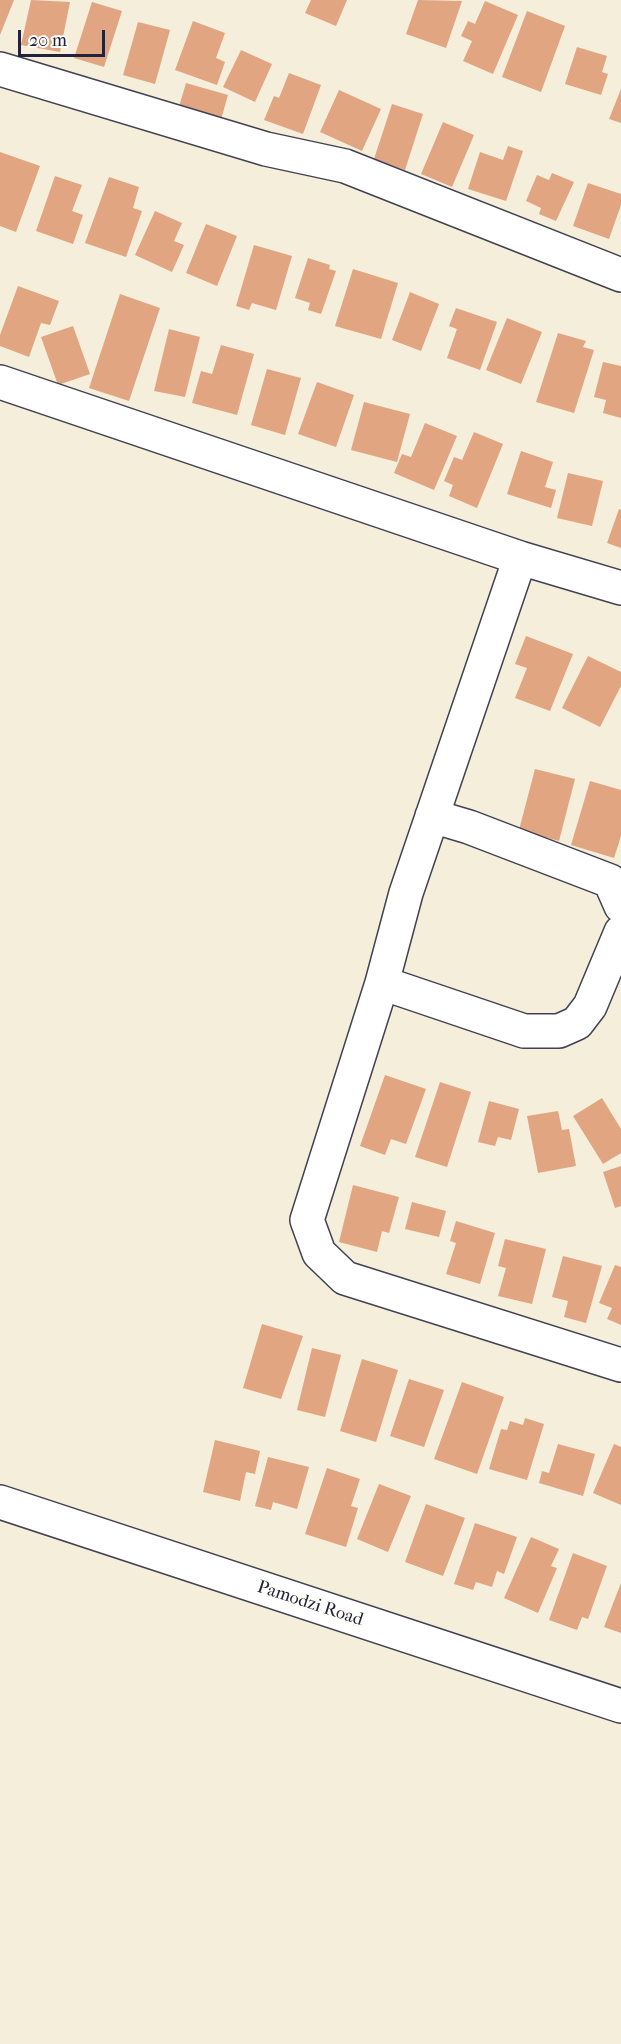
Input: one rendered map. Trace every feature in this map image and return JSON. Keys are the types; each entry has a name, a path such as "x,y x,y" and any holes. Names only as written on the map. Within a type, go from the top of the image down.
{"street":[{"path":"0,69 266,149 345,166 621,275"},
{"path":"0,382 520,558 621,588"},
{"path":"520,558 406,893 382,983 307,1220 319,1253 345,1278 621,1365"},
{"path":"432,816 469,827 610,881 621,906"},
{"path":"382,983 524,1031 560,1031 577,1023 590,1006 621,933"},
{"name":"Pamodzi Road","path":"0,1502 621,1706"}],"building":[{"path":"0,0 14,0 0,35"},
{"path":"31,0 70,2 60,52 21,45"},
{"path":"311,0 347,0 336,26 305,13"},
{"path":"418,0 462,1 446,48 406,34"},
{"path":"485,1 518,15 493,74 463,61 472,41 461,36 468,21 475,24"},
{"path":"92,2 122,11 104,67 74,58"},
{"path":"527,11 565,26 541,92 502,77"},
{"path":"193,21 225,33 216,58 225,62 217,85 175,70"},
{"path":"138,22 170,30 155,84 123,75"},
{"path":"577,47 607,56 602,72 608,74 601,95 565,84"},
{"path":"241,50 272,64 255,102 223,87"},
{"path":"289,73 321,85 303,134 264,120 274,96 279,98"},
{"path":"186,83 228,95 220,123 178,110"},
{"path":"621,89 621,123 609,119"},
{"path":"339,90 381,109 362,151 320,132"},
{"path":"392,104 423,114 405,170 374,159"},
{"path":"443,122 474,135 452,187 421,174"},
{"path":"508,146 523,151 506,201 468,189 480,152 503,160"},
{"path":"0,152 40,166 16,232 0,226"},
{"path":"552,173 574,182 556,221 539,214 541,208 526,201 537,175 549,180"},
{"path":"55,176 82,185 72,211 83,215 73,244 36,231"},
{"path":"109,177 139,187 133,208 142,211 126,257 85,243"},
{"path":"588,183 621,194 621,205 609,239 573,226"},
{"path":"155,211 182,223 174,241 184,245 172,272 135,255"},
{"path":"206,224 237,236 217,286 186,273"},
{"path":"254,245 292,256 276,310 252,303 249,310 236,306"},
{"path":"308,258 330,265 329,269 336,271 321,314 308,310 310,303 295,298"},
{"path":"353,269 398,283 381,339 335,326"},
{"path":"18,286 59,301 50,325 41,323 29,357 0,346 0,335"},
{"path":"410,292 439,304 421,351 392,340"},
{"path":"120,294 160,308 129,401 89,388"},
{"path":"456,308 497,322 480,370 447,358 457,329 449,326"},
{"path":"507,318 542,332 521,384 486,370"},
{"path":"73,326 90,374 58,385 41,337"},
{"path":"169,329 200,337 185,397 154,391"},
{"path":"558,333 586,341 583,347 594,350 574,413 536,402"},
{"path":"221,345 254,354 237,415 192,403 201,371 212,374"},
{"path":"603,362 621,366 621,418 603,413 606,400 594,397"},
{"path":"267,369 301,378 285,435 251,425"},
{"path":"317,382 354,395 336,447 298,434"},
{"path":"364,402 410,414 397,462 351,450"},
{"path":"425,423 457,436 434,490 394,473 402,454 411,457"},
{"path":"474,432 503,444 477,508 449,496 453,485 444,481 454,457 462,460"},
{"path":"521,451 553,462 545,487 556,490 551,508 507,494"},
{"path":"568,473 603,481 592,526 557,518"},
{"path":"619,509 621,510 621,548 607,543"},
{"path":"526,636 573,654 550,711 515,698 527,668 515,664"},
{"path":"588,656 621,672 621,686 600,727 562,708"},
{"path":"535,769 575,779 559,841 519,830"},
{"path":"590,781 621,790 621,836 614,858 571,845"},
{"path":"385,1075 426,1089 406,1144 391,1139 385,1155 360,1146"},
{"path":"440,1082 471,1092 447,1167 415,1157"},
{"path":"602,1098 621,1129 621,1153 603,1164 573,1116"},
{"path":"489,1101 519,1109 511,1140 498,1137 495,1146 478,1142"},
{"path":"558,1111 562,1130 569,1129 576,1166 538,1173 527,1116"},
{"path":"621,1166 621,1206 615,1208 603,1172"},
{"path":"353,1185 399,1197 389,1233 382,1231 377,1252 339,1242"},
{"path":"412,1202 446,1211 439,1237 405,1229"},
{"path":"456,1221 495,1233 480,1284 446,1274 456,1243 450,1241"},
{"path":"505,1239 546,1249 532,1304 498,1296 506,1268 498,1266"},
{"path":"563,1256 602,1266 586,1323 564,1317 568,1301 552,1297"},
{"path":"615,1265 621,1267 621,1325 607,1319 612,1308 599,1303"},
{"path":"262,1324 303,1336 281,1399 243,1388"},
{"path":"312,1348 341,1355 325,1417 297,1410"},
{"path":"362,1359 398,1370 376,1442 340,1431"},
{"path":"409,1379 444,1390 424,1447 390,1436"},
{"path":"462,1382 504,1397 477,1474 434,1459"},
{"path":"525,1418 544,1424 527,1480 489,1469 501,1429 507,1430 510,1421 523,1425"},
{"path":"215,1440 260,1451 255,1474 246,1472 240,1501 203,1492"},
{"path":"558,1444 595,1454 583,1496 539,1483 542,1471 549,1473"},
{"path":"614,1444 621,1447 621,1505 593,1493"},
{"path":"268,1457 309,1467 297,1509 273,1502 271,1510 255,1506"},
{"path":"327,1468 360,1479 351,1506 358,1508 346,1547 305,1534"},
{"path":"379,1484 411,1496 388,1552 357,1539"},
{"path":"426,1504 465,1518 443,1576 405,1562"},
{"path":"475,1523 517,1537 504,1574 497,1571 492,1587 476,1582 473,1590 454,1584"},
{"path":"531,1537 559,1549 551,1566 557,1568 538,1613 504,1598"},
{"path":"573,1553 607,1566 588,1619 582,1617 577,1630 549,1620"},
{"path":"621,1583 621,1633 604,1627"}]}
